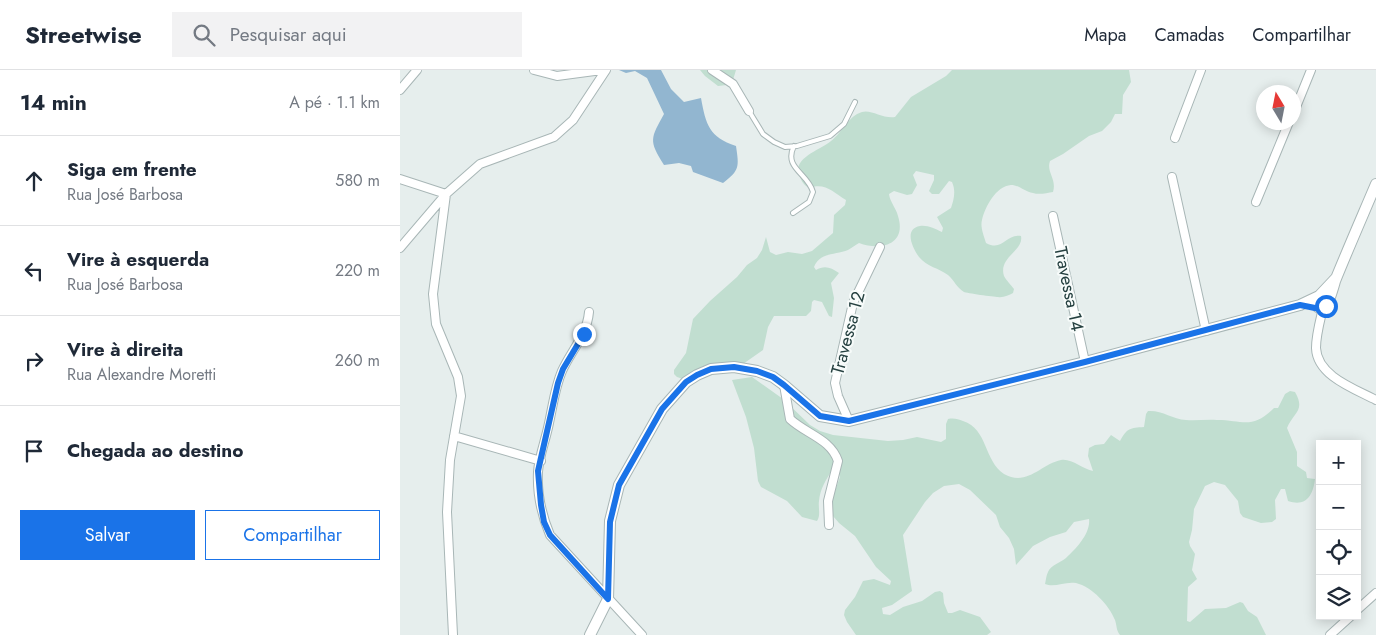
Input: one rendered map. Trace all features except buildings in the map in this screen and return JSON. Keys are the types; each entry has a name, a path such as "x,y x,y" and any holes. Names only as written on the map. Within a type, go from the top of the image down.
{"street":[{"path":"400,90 417,70"},
{"path":"534,70 557,76 604,70"},
{"path":"400,248 446,194 480,164 554,137 573,120 604,70"},
{"path":"712,70 733,84 749,111"},
{"path":"1175,138 1201,70"},
{"path":"1301,95 1311,70"},
{"path":"1256,202 1286,130"},
{"path":"1172,177 1206,331"},
{"path":"400,179 446,194"},
{"path":"1376,184 1336,278 1322,303 1316,341 1319,361 1330,374 1376,400"},
{"path":"446,194 433,294 436,324 458,377 461,396 450,460 447,512 453,635"},
{"name":"Travessa 14","path":"1053,216 1085,362"},
{"name":"Travessa 12","path":"849,421 838,396 835,383 852,303 880,247"},
{"path":"590,635 608,599 610,522 619,485 662,409 686,382 697,375 711,369 741,368 757,371 773,377 820,416 849,421 1206,331 1300,305 1322,303"},
{"path":"589,312 589,320 584,334 563,369 558,383 538,471 541,505 544,522 550,535 642,635"},
{"path":"784,385 790,419 803,430 828,444 838,461 828,501 829,525"},
{"path":"454,436 541,461"},
{"path":"1361,606 1376,593"},
{"path":"1330,635 1347,620"}],"lane":[{"path":"749,111 763,134 774,142 786,147 830,136 844,124 855,102"},
{"path":"793,213 808,202 813,192 809,182 793,166 791,153 794,146"}],"green space":[{"path":"700,70 736,70 733,80 727,85 718,86"},
{"path":"952,70 1129,70 1131,82 1123,95 1122,114 1115,114 1111,122 1102,131 1089,136 1050,161 1049,169 1054,183 1053,192 1035,194 1011,185 996,193 989,203 983,215 982,223 982,232 986,243 996,245 1016,236 1021,236 1019,246 1008,259 1003,269 1004,276 1014,289 1013,293 1000,297 964,292 948,275 919,257 912,244 912,231 923,226 942,232 943,228 937,217 951,208 954,192 952,182 949,181 939,194 932,194 929,191 934,175 916,171 913,175 917,185 912,194 907,195 894,191 889,194 900,226 899,234 895,239 883,246 859,243 843,252 824,256 814,267 816,270 828,267 839,273 831,283 834,298 832,317 829,316 822,302 814,300 811,311 806,316 774,316 768,327 763,350 743,364 683,379 677,377 674,374 674,370 686,353 693,319 747,265 757,258 766,237 770,252 776,255 788,252 802,254 812,251 833,233 834,215 845,205 846,200 824,187 815,186 809,188 806,186 798,171 799,165 803,160 831,141 857,114 866,111 886,117 895,117 911,97 946,76"},
{"path":"752,377 783,399 810,425 820,431 833,435 888,441 917,437 941,442 946,439 948,419 961,420 971,425 977,431 993,461 1004,474 1020,478 1061,460 1069,461 1093,471 1088,456 1089,448 1104,444 1111,435 1120,441 1129,429 1144,427 1148,411 1186,420 1247,422 1259,419 1274,408 1278,408 1285,394 1290,391 1295,392 1299,408 1287,428 1297,452 1297,466 1306,472 1307,478 1315,479 1310,495 1304,501 1288,501 1285,489 1281,489 1275,500 1276,519 1272,522 1261,523 1243,517 1240,513 1238,501 1225,485 1214,482 1205,486 1194,509 1189,542 1195,554 1192,570 1197,579 1188,587 1187,621 1190,622 1205,609 1226,608 1240,602 1257,617 1266,635 1120,635 1109,608 1088,588 1076,583 1045,584 1049,570 1066,558 1082,540 1088,530 1089,519 1074,522 1066,532 1050,537 1033,546 1016,565 1014,549 1009,538 1000,527 996,515 970,490 959,484 944,486 933,493 903,535 912,591 892,605 882,608 883,614 890,615 903,607 922,601 935,592 940,591 943,593 948,613 960,610 980,617 991,632 987,635 856,635 844,615 845,610 855,597 863,581 874,579 890,585 891,581 876,567 855,536 833,516 831,502 840,477 838,469 834,468 832,470 822,489 817,521 802,517 787,501 761,487 758,481 754,448 746,417 732,380"}],"water":[{"path":"619,70 661,70 671,89 684,102 701,98 710,129 720,138 736,146 738,164 733,175 723,183 693,172 691,166 679,163 664,165 655,150 653,139 664,114 647,78 635,71 626,73"}],"route":[{"path":"584,334 563,369 558,383 538,471 541,505 544,522 550,535 608,599 610,522 619,485 662,409 686,382 711,369 734,367 757,371 773,377 820,416 849,421 1206,331 1300,305 1320,309 1326,306"}]}
